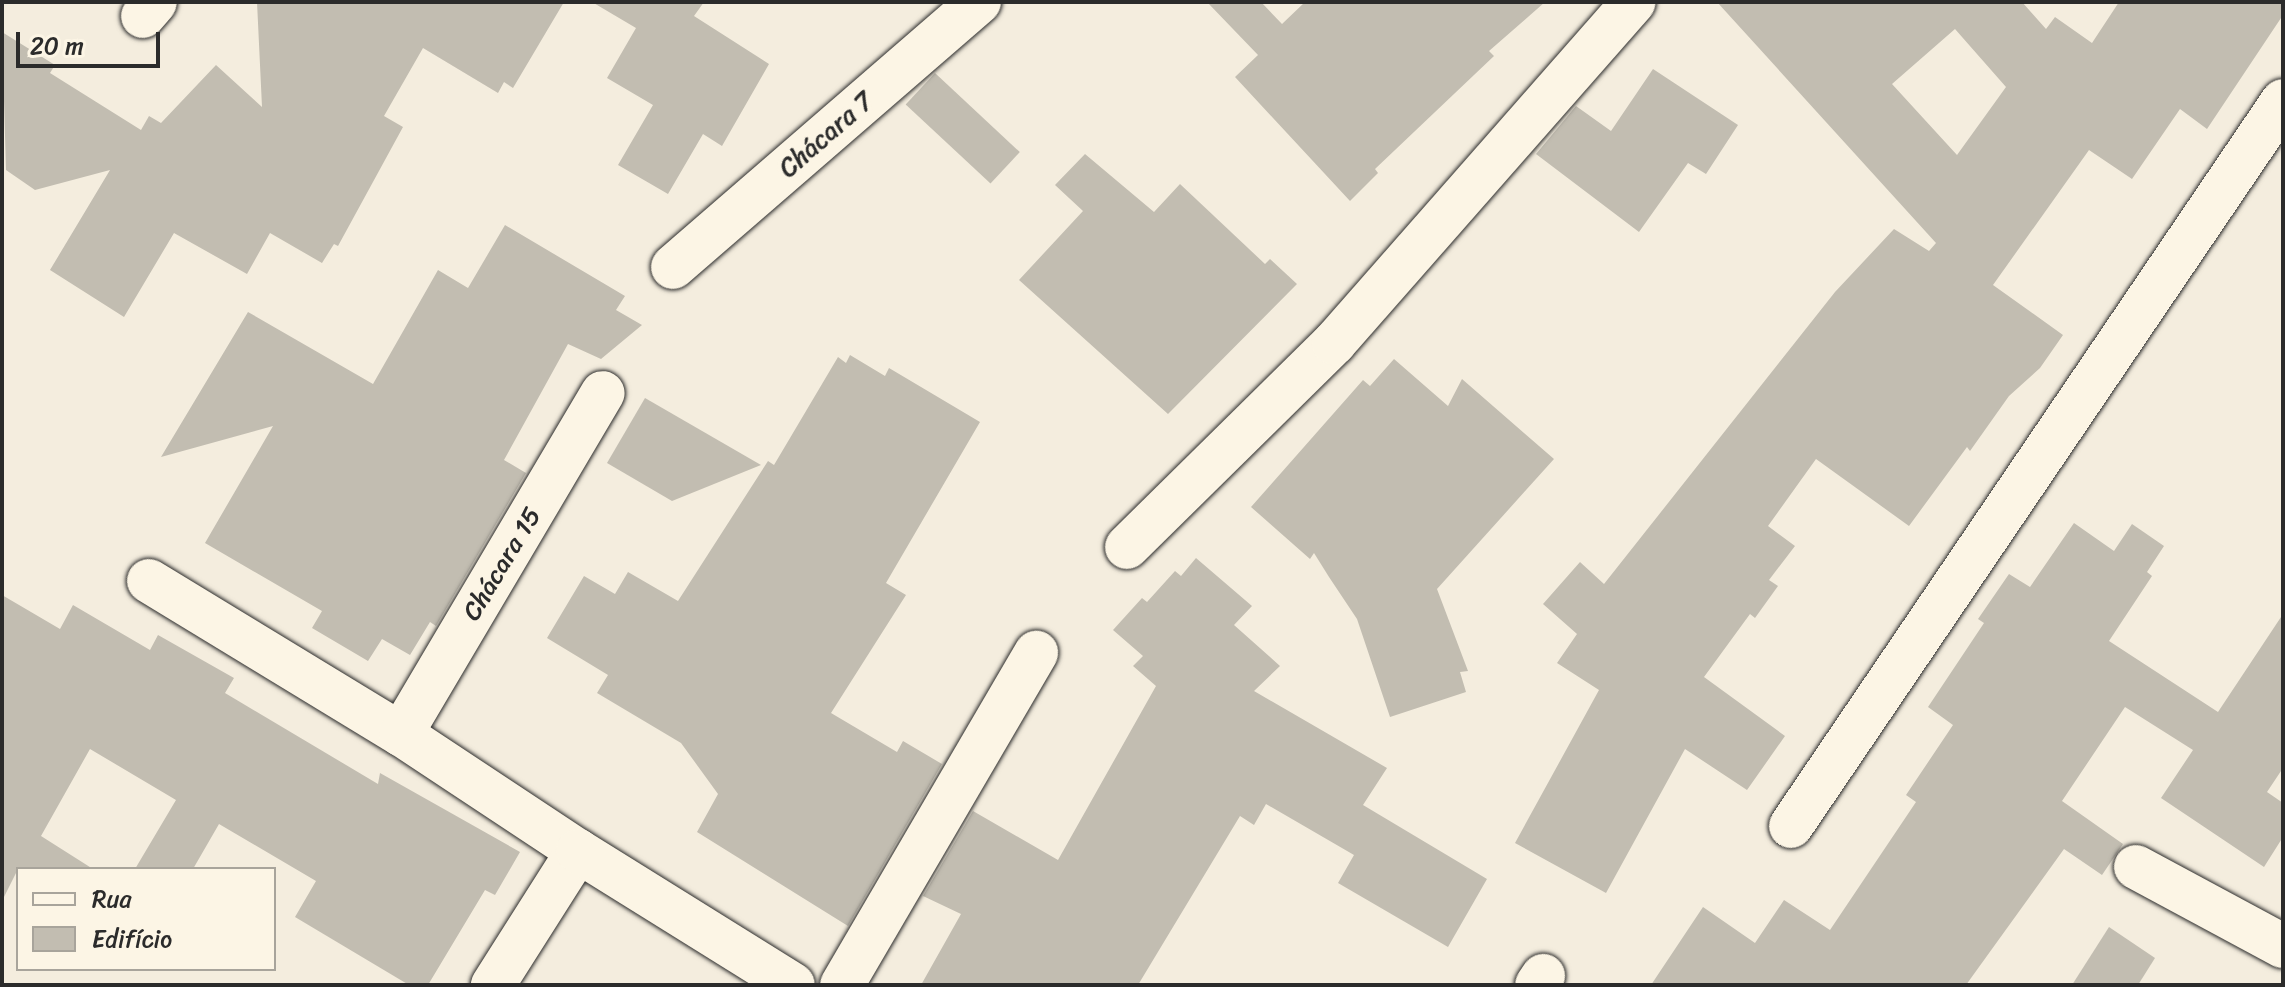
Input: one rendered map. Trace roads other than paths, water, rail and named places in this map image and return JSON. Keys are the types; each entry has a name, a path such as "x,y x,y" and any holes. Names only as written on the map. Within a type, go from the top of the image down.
{"street":[{"name":"Chácara 7","path":"673,267 979,2"},
{"path":"1127,547 1334,343 1634,2"},
{"path":"1791,826 2283,101"},
{"name":"Chácara 15","path":"401,734 603,393"},
{"path":"149,581 401,734 578,851 793,985"},
{"path":"842,985 1036,653"},
{"path":"493,985 578,851"},
{"path":"2136,867 2283,946"}]}
